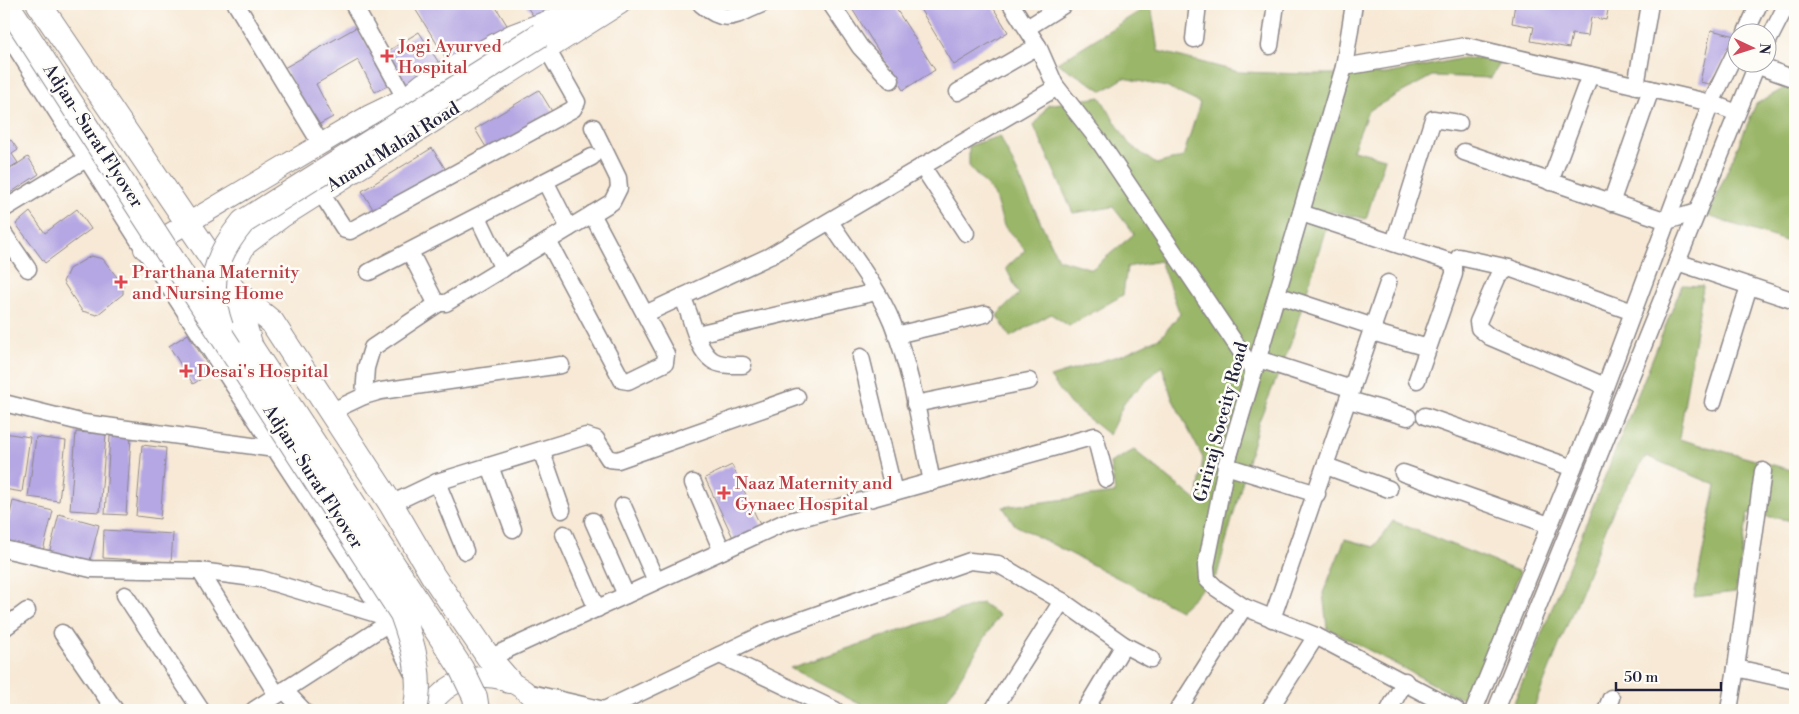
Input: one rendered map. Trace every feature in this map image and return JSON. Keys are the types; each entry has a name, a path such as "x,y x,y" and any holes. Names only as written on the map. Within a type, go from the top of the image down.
{"highway":[{"name":"Adjan- Surat Flyover","path":"7,4 461,668 475,697 477,710"},
{"path":"39,4 230,285 272,322 391,504 433,576 489,658 517,686"},
{"path":"240,347 215,308 214,279 219,257 243,222 544,42 593,4"},
{"name":"Adjan- Surat Flyover","path":"230,285 240,347 402,614 416,663 417,702 425,709"}],"main road":[{"name":"Anand Mahal Road","path":"144,249 321,144 405,98 423,83 513,34 593,4"},
{"name":"Anand Mahal Road","path":"188,315 230,285 246,245 283,217 544,42 620,4"},
{"path":"425,709 455,684 472,677 491,676 517,686 540,710"}],"street":[{"path":"236,4 321,144"},
{"path":"353,4 405,98"},
{"path":"701,4 716,16 724,17 762,4"},
{"path":"831,4 860,47 890,80"},
{"path":"1011,4 1038,46 1055,85 1099,141 1256,365 1351,395 1408,417"},
{"path":"1027,28 1065,4"},
{"path":"1194,39 1198,4"},
{"path":"1270,46 1276,4"},
{"name":"Giriraj Soceity Road","path":"1354,4 1344,67 1226,466 1206,566 1207,578 1216,588 1244,607 1316,636 1405,681 1456,710"},
{"path":"1611,202 1644,87 1650,4"},
{"path":"1751,22 1760,4"},
{"path":"1776,25 1787,4"},
{"path":"4,29 144,249 385,620 425,709"},
{"path":"321,193 345,230 350,231 573,109 577,102 544,42"},
{"path":"958,92 1038,46"},
{"path":"1344,67 1466,46 1711,103 1737,113"},
{"path":"1474,710 1573,468 1711,103 1736,72"},
{"path":"1496,710 1737,113 1743,72"},
{"path":"1776,72 1795,79"},
{"path":"1550,182 1590,75"},
{"path":"645,314 770,256 1054,89 1055,85"},
{"path":"1394,243 1433,119 1460,123"},
{"path":"364,396 366,368 372,348 439,303 446,303 612,202 619,188 615,168 593,127"},
{"path":"1464,152 1667,221 1697,212"},
{"path":"369,272 546,183 592,157"},
{"path":"4,209 86,159"},
{"path":"922,166 966,234"},
{"path":"546,183 569,228"},
{"path":"1301,213 1448,261 1454,266 1454,274 1417,380"},
{"path":"548,241 624,381 628,381 667,360 666,354 592,214"},
{"path":"478,217 503,268"},
{"path":"830,222 876,292 896,335 916,404 932,482"},
{"path":"4,234 28,269"},
{"path":"410,252 434,298 439,303"},
{"path":"1460,257 1509,268 1633,312"},
{"path":"1677,262 1795,302"},
{"path":"1509,268 1498,276 1478,322 1479,328 1490,337 1605,386"},
{"path":"1272,619 1388,284"},
{"path":"1713,402 1749,286"},
{"path":"697,334 876,292"},
{"path":"1277,294 1373,330 1428,348"},
{"path":"682,297 704,352 712,360 721,364 743,365"},
{"path":"896,335 985,314"},
{"path":"861,357 894,492"},
{"path":"330,412 364,396 381,391 561,364"},
{"path":"916,404 1029,381"},
{"path":"391,504 437,482 586,436 593,436 609,459 618,460 797,397"},
{"path":"4,403 84,423 275,448"},
{"path":"1425,416 1573,468"},
{"path":"489,658 783,523 1095,436 1106,479"},
{"path":"541,450 562,510"},
{"path":"490,466 513,529"},
{"path":"1226,466 1316,494"},
{"path":"1326,466 1389,489"},
{"path":"1729,710 1763,471"},
{"path":"1403,473 1550,525"},
{"path":"437,482 465,551"},
{"path":"693,484 722,551"},
{"path":"623,506 656,581"},
{"path":"593,521 626,595"},
{"path":"564,534 597,609"},
{"path":"4,549 91,569 200,571 261,579 385,620"},
{"path":"517,686 604,710 776,628 970,561 998,564 1062,601 1124,645 1151,660"},
{"path":"200,571 280,693 303,710"},
{"path":"125,595 201,710"},
{"path":"993,710 1062,601"},
{"path":"1178,710 1244,607"},
{"path":"4,628 27,611"},
{"path":"254,710 385,620"},
{"path":"62,633 115,710"},
{"path":"1269,710 1316,636"},
{"path":"1085,710 1124,645"},
{"path":"720,655 835,710"},
{"path":"1736,668 1795,681"},
{"path":"1389,710 1405,681"}],"green space":[{"path":"1151,4 1158,51 1239,72 1386,74 1463,58 1502,60 1491,78 1432,76 1368,111 1353,150 1385,158 1366,219 1331,211 1291,343 1259,421 1217,575 1180,610 1015,525 1003,507 1115,493 1110,463 1134,450 1197,501 1203,458 1172,398 1162,366 1125,401 1109,435 1070,404 1050,377 1124,354 1161,337 1180,314 1160,261 1127,267 1123,295 1069,326 1051,314 1010,337 997,315 1019,294 1006,268 1025,250 1004,226 994,194 969,166 969,146 1000,136 1058,259 1092,269 1134,234 1113,207 1073,213 1034,126 1048,105 1100,97 1129,144 1156,164 1183,157 1200,103 1166,87 1124,78 1103,91 1057,63"},
{"path":"1788,86 1795,88 1795,244 1708,216 1756,104"},
{"path":"1682,285 1703,286 1679,439 1795,471 1795,632 1790,632 1793,521 1748,513 1736,592 1694,597 1716,485 1646,456 1615,506 1533,710 1511,710"},
{"path":"1393,521 1520,572 1469,703 1327,628 1323,593 1345,539 1374,547"},
{"path":"982,603 999,615 940,710 871,710 790,668"}],"building":[{"path":"412,4 494,4 510,30 451,66"},
{"path":"525,4 562,4 536,20"},
{"path":"849,4 893,4 935,70 903,90"},
{"path":"917,4 991,4 1008,32 954,65"},
{"path":"1515,4 1625,4 1624,8 1609,5 1606,20 1591,17 1588,36 1572,34 1569,48 1531,41 1534,27 1512,23"},
{"path":"357,27 389,85 375,92 358,60 316,84 333,117 316,126 284,68"},
{"path":"1711,30 1726,34 1726,57 1709,84 1700,82"},
{"path":"419,32 441,66 404,89 383,54"},
{"path":"539,90 553,113 489,152 475,129"},
{"path":"11,140 18,150 12,154 18,163 4,171 4,144"},
{"path":"432,148 446,170 376,214 362,191"},
{"path":"28,157 39,174 4,197 4,173"},
{"path":"77,209 91,229 45,263 16,224 30,212 45,233"},
{"path":"91,256 103,259 123,285 123,294 97,315 82,311 63,282 69,269"},
{"path":"188,334 212,372 193,384 169,346"},
{"path":"76,432 106,434 100,512 70,510"},
{"path":"4,433 30,437 22,492 4,489"},
{"path":"110,436 131,437 126,515 105,514"},
{"path":"36,437 66,441 59,501 28,497"},
{"path":"142,445 166,448 160,519 136,516"},
{"path":"732,465 763,531 736,544 705,478"},
{"path":"13,501 53,511 43,551 4,541"},
{"path":"59,514 99,525 89,564 49,554"},
{"path":"104,530 173,534 171,562 103,558"}],"place":[{"name":"Jogi Ayurved Hospital","path":"387,56"},
{"name":"Prarthana Maternity and Nursing Home","path":"121,282"},
{"name":"Desai's Hospital","path":"186,371"},
{"name":"Naaz Maternity and Gynaec Hospital","path":"724,493"}]}
